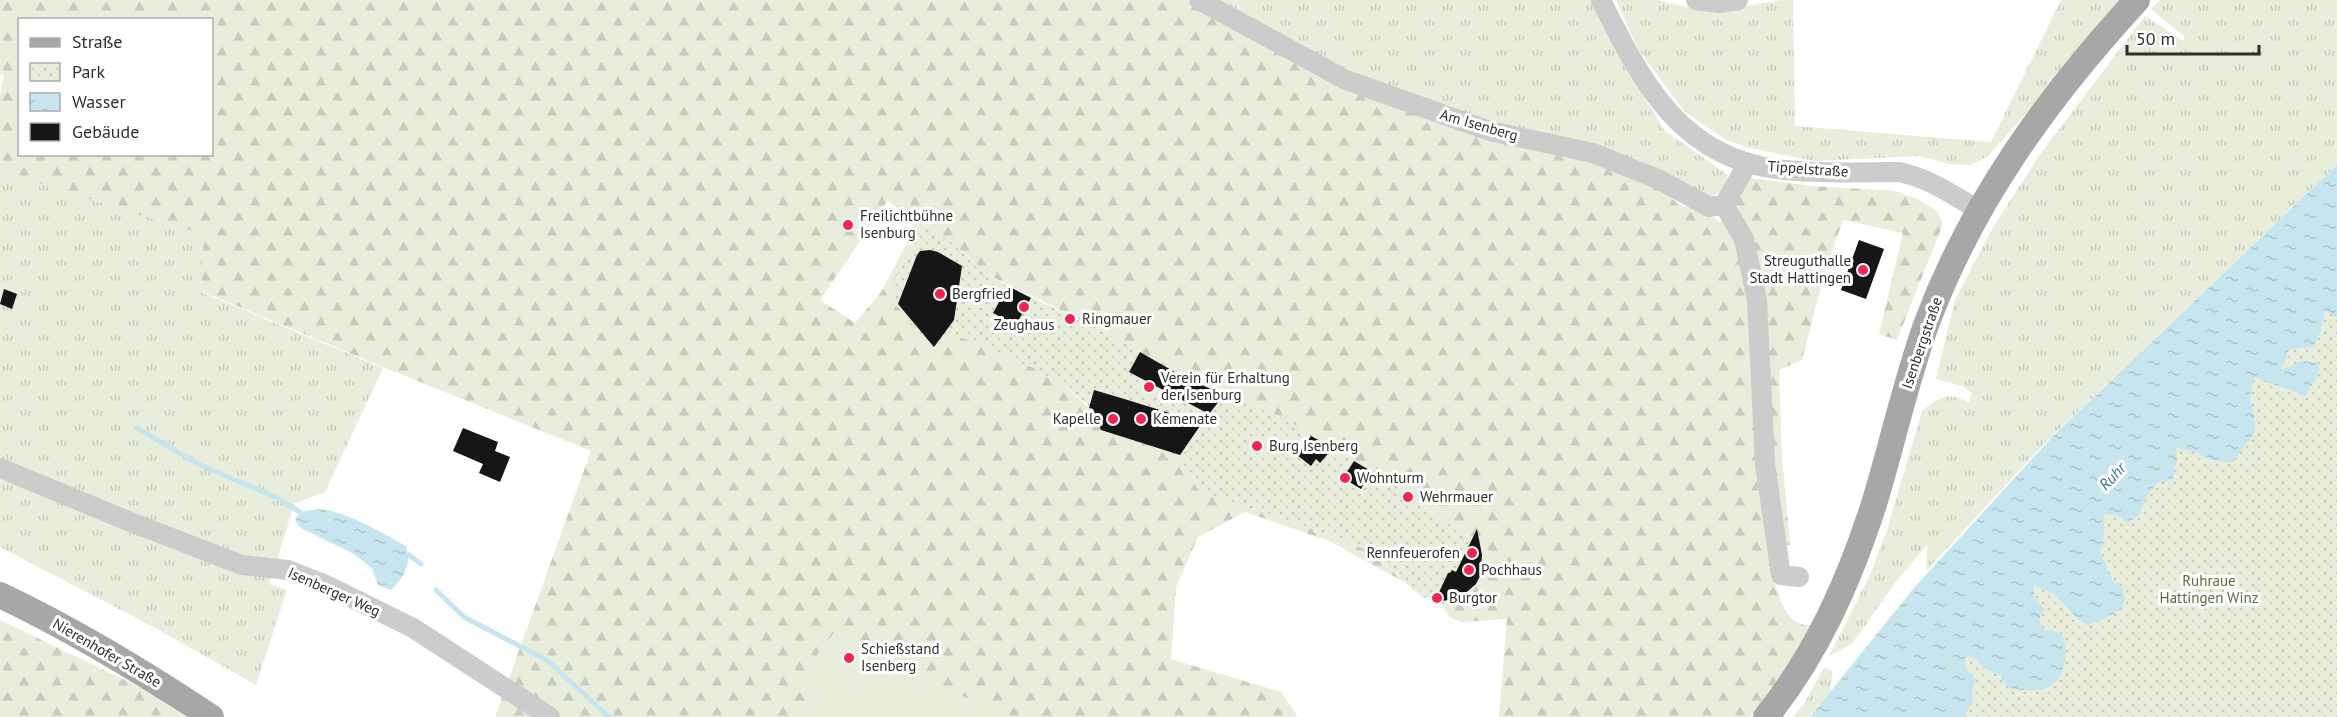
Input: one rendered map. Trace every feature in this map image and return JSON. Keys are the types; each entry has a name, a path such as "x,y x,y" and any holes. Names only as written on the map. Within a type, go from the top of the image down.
{"main road":[{"name":"Isenbergstraße","path":"1766,717 1798,675 1833,611 1874,503 1906,386 1926,325 1978,210 2030,128 2106,34 2137,0"},
{"name":"Nierenhofer Straße","path":"0,595 43,615 152,678 211,717"}],"street":[{"name":"Am Isenberg","path":"1199,0 1346,80 1490,131 1593,153 1660,180 1709,207 1724,205"},
{"name":"Tippelstraße","path":"1601,0 1627,52 1650,90 1676,121 1694,137 1713,149 1748,164 1784,170 1899,172 1916,175 1978,210"},
{"path":"1696,0 1719,3 1738,0"},
{"path":"1748,164 1724,205 1744,239 1757,300 1765,464 1781,575 1799,577"},
{"name":"Isenberger Weg","path":"0,468 242,565 288,570 324,584 413,628 550,717"}],"green space":[{"path":"0,0 1186,0 1345,85 1593,159 1658,185 1679,205 1704,211 1720,222 1749,178 1813,186 1895,191 1917,199 1937,211 1943,224 1897,340 1879,334 1903,233 1843,220 1825,271 1802,360 1779,370 1782,457 1790,545 1770,547 1777,590 1786,611 1801,624 1815,626 1782,680 1750,717 1499,717 1507,619 1462,622 1449,617 1443,606 1423,598 1406,583 1329,541 1245,512 1198,537 1176,587 1171,659 1281,692 1298,717 1006,717 833,634 797,682 813,717 495,717 591,451 201,291 204,235 0,171 0,96 4,75 0,74","holes":["888,200 911,221 915,228 881,292 855,323 820,300","926,222 974,261 984,273 1107,333 1180,375 1220,394 1222,391 1279,416 1375,474 1480,545 1476,584 1461,597 1440,601 1424,598 1425,595 1362,548 1280,517 1200,493 1179,457 1169,451 1138,441 1089,408 1068,389 1034,368 975,341 955,336 948,331 933,348 897,305"]},
{"path":"1211,0 1592,0 1621,57 1664,130 1728,175 1724,190 1710,197 1490,127 1352,76"},
{"path":"1616,0 1658,0 1682,6 1723,10 1793,0 1795,126 1991,142 2061,0 2121,0 2057,79 1988,156 1971,165 1948,164 1920,156 1815,161 1749,148 1726,140 1684,111 1638,49"},
{"path":"2160,0 2337,0 2337,165 2045,443 1926,571 1927,545 1895,583 1852,644 1829,656 1870,575 1887,530 1922,411 1945,397 1956,397 1969,403 1972,393 1962,386 1936,379 1955,300 1992,229 2041,153 2145,16 2183,41 2185,37 2151,9"},
{"path":"0,171 204,235 201,292 383,368 325,492 295,503 269,584 287,590 256,685 150,625 0,547"},
{"path":"926,222 974,261 984,273 1107,333 1180,375 1220,394 1222,390 1279,416 1375,474 1480,545 1482,567 1476,582 1464,594 1444,601 1443,605 1440,601 1423,598 1425,595 1362,548 1280,517 1200,493 1179,457 1173,463 1165,459 1168,451 1138,441 1135,450 1132,449 1133,440 1101,430 1093,409 1068,389 1034,368 975,341 948,332 944,345 933,348 896,305 895,279"},
{"name":"Ruhraue Hattingen Winz","path":"2337,299 2337,717 1908,717 2081,533"},
{"path":"0,620 150,692 185,717 0,717"},
{"name":"Schießstand Isenberg","path":"833,634 1006,717 813,717 797,682"},
{"path":"1824,667 1833,671 1830,692 1809,717 1793,717 1804,704"}],"water":[{"name":"Ruhr","path":"2337,165 2337,317 2325,311 2320,333 2313,347 2289,349 2281,370 2303,361 2317,363 2320,370 2306,396 2254,377 2250,398 2255,432 2232,463 2211,460 2193,451 2176,448 2177,459 2173,480 2157,483 2146,497 2139,515 2127,523 2117,515 2104,514 2104,534 2100,553 2113,581 2120,584 2124,593 2122,607 2117,612 2087,625 2054,594 2034,585 2034,598 2045,610 2040,615 2040,624 2045,630 2062,633 2066,649 2064,666 2057,680 2051,686 2039,690 2009,688 2000,676 1984,668 1976,659 1966,655 1965,668 1976,680 1972,688 1973,701 1964,717 1810,717 1913,589 2053,436"},
{"path":"319,509 342,514 406,546 408,559 406,570 391,590 378,585 372,568 354,554 299,527 295,519 300,512"}],"building":[{"name":"Streuguthalle Stadt Hattingen","path":"1859,240 1884,249 1866,299 1841,290"},
{"path":"930,250 962,266 954,320 934,347 898,304 917,255 920,251"},
{"path":"1008,286 1031,298 1016,325 993,313"},
{"path":"4,289 17,294 12,309 0,304"},
{"path":"1140,352 1180,375 1224,395 1209,414 1129,372"},
{"path":"1094,390 1202,423 1180,455 1101,430 1093,409 1089,408"},
{"path":"463,428 498,442 495,451 510,457 500,482 479,473 483,464 453,451"},
{"path":"1311,436 1333,448 1320,463 1316,459 1311,466 1297,455"},
{"path":"1354,461 1371,471 1361,489 1343,478"},
{"path":"1477,529 1482,555 1480,576 1476,584 1461,597 1434,603 1448,573 1452,570 1456,572"}],"waterway":[{"path":"137,428 202,466 273,496 300,512"},
{"path":"409,555 421,564"},
{"path":"436,590 464,617 548,661 609,717"}],"place":[{"name":"Freilichtbühne Isenburg","path":"848,225"},
{"name":"Streuguthalle Stadt Hattingen","path":"1863,270"},
{"name":"Bergfried","path":"940,294"},
{"name":"Zeughaus","path":"1024,307"},
{"name":"Ringmauer","path":"1070,319"},
{"name":"Verein für Erhaltung der Isenburg","path":"1149,387"},
{"name":"Kapelle","path":"1113,419"},
{"name":"Kemenate","path":"1141,419"},
{"name":"Burg Isenberg","path":"1257,446"},
{"name":"Wohnturm","path":"1345,478"},
{"name":"Wehrmauer","path":"1408,497"},
{"name":"Rennfeuerofen","path":"1472,553"},
{"name":"Pochhaus","path":"1469,570"},
{"name":"Burgtor","path":"1437,598"},
{"name":"Schießstand Isenberg","path":"849,658"}]}
